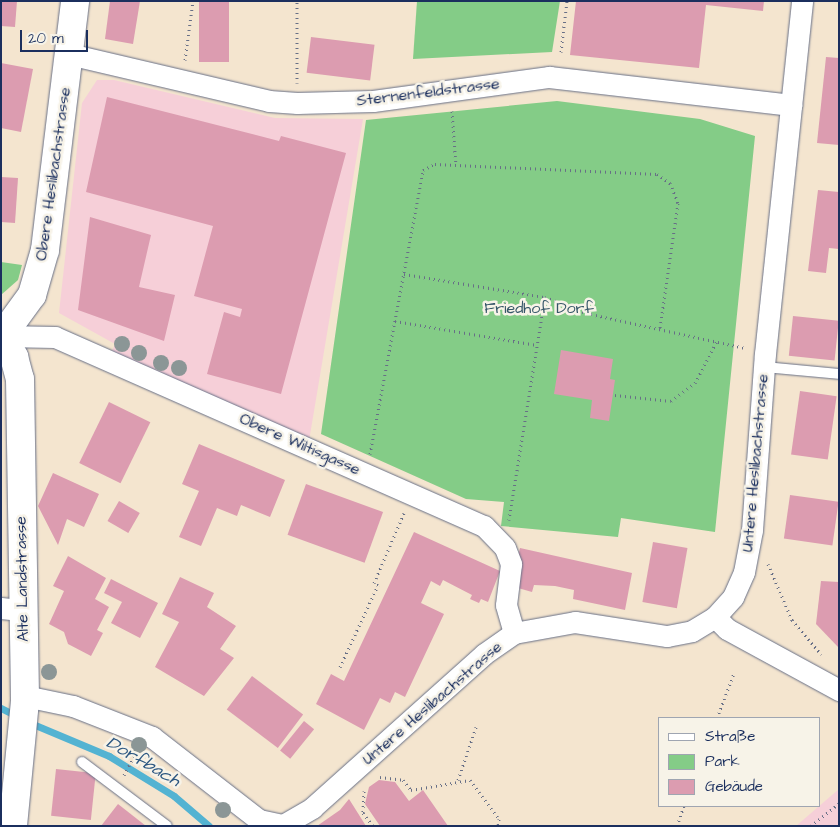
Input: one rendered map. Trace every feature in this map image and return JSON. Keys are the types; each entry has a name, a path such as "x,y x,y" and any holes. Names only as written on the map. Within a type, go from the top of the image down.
{"street":[{"name":"Obere Heslibachstrasse","path":"2,336 19,318 32,295 45,250 75,1"},
{"name":"Untere Heslibachstrasse","path":"283,826 312,808 484,654 514,634 575,622 667,636 692,631 715,618 733,597 744,572 752,530 764,360 802,1"},
{"name":"Sternenfeldstrasse","path":"69,54 182,82 297,103 373,101 549,77 792,105"},
{"name":"Obere Wiltisgasse","path":"2,336 55,337 484,526 505,548"},
{"name":"Alte Landstrasse","path":"2,336 20,379 11,609 25,698 23,736 13,826"},
{"path":"505,548 511,564 506,605 514,634"},
{"path":"715,618 727,630 836,686"},
{"path":"25,698 103,716 152,737 259,820 283,826"}],"lane":[{"path":"764,360 839,374"},
{"path":"82,762 167,826"}],"path":[{"path":"182,82 194,1"},
{"path":"297,1 297,103"},
{"path":"561,52 567,1"},
{"path":"450,90 456,165"},
{"path":"366,473 423,170 435,164 657,174 670,184 678,203 660,328"},
{"path":"404,274 545,297 586,313 718,341 764,360"},
{"path":"505,548 545,297"},
{"path":"395,321 538,344"},
{"path":"615,395 671,401 695,383 718,341"},
{"path":"340,667 378,585 374,583 412,493"},
{"path":"764,558 792,620 821,654 836,686"},
{"path":"717,717 734,673"},
{"path":"458,780 476,727"},
{"path":"123,777 135,754"},
{"path":"374,781 380,777 403,780 411,790 458,780 470,780 499,819 498,826"},
{"path":"369,786 364,790 362,814 373,826"},
{"path":"812,826 839,803"},
{"path":"677,826 684,807"}],"shaded area":[{"path":"97,80 114,80 275,118 363,119 309,441 112,351 115,344 59,313 82,103"},
{"path":"839,789 839,826 796,826 820,807"}],"green space":[{"path":"417,1 560,1 552,52 413,59"},
{"name":"Friedhof Dorf","path":"557,101 700,119 755,136 715,532 621,518 618,537 501,526 504,502 466,499 321,434 366,120"},
{"path":"1,262 22,265 18,280 1,295"}],"building":[{"path":"1,1 17,1 15,27 1,26"},
{"path":"110,1 140,1 133,44 105,39"},
{"path":"199,1 229,1 229,62 199,62"},
{"path":"576,1 764,1 763,11 706,5 699,68 570,55"},
{"path":"311,37 375,45 370,81 307,73"},
{"path":"826,57 839,58 839,145 817,143"},
{"path":"1,63 33,69 21,132 1,128"},
{"path":"107,97 279,141 281,136 346,153 281,394 207,374 224,312 240,317 242,309 194,296 213,226 86,192"},
{"path":"1,177 18,178 15,223 1,222"},
{"path":"818,190 839,192 839,249 829,248 826,273 808,271"},
{"path":"90,217 151,235 139,287 175,295 164,341 78,310"},
{"path":"793,316 839,321 835,361 789,356"},
{"path":"561,350 613,359 610,379 615,380 609,421 590,418 592,400 554,394"},
{"path":"800,391 837,396 828,460 791,454"},
{"path":"109,402 150,422 121,483 79,463"},
{"path":"199,444 285,480 270,517 241,505 237,516 217,508 201,546 179,537 199,491 182,484"},
{"path":"53,473 99,494 84,527 67,519 58,545 38,506"},
{"path":"306,484 383,512 365,563 288,535"},
{"path":"790,495 839,502 832,545 784,539"},
{"path":"119,501 140,513 128,533 108,521"},
{"path":"414,532 500,571 488,602 481,599 479,603 470,599 472,595 443,580 440,586 431,581 421,603 444,614 405,697 395,692 390,703 380,698 364,730 316,704 331,674 344,681"},
{"path":"653,542 687,548 677,608 642,602"},
{"path":"520,548 632,573 625,610 573,599 574,590 555,586 534,585 532,592 518,588 520,580 513,579"},
{"path":"68,556 106,578 95,599 109,607 97,630 103,633 91,656 68,644 64,632 49,624 64,591 53,586"},
{"path":"180,577 214,593 207,607 236,626 220,649 234,658 204,696 155,667 179,622 162,614"},
{"path":"111,579 158,603 140,638 111,623 122,602 104,593"},
{"path":"821,581 839,582 839,648 816,624"},
{"path":"252,676 303,715 278,748 227,710"},
{"path":"304,721 314,729 290,759 280,751"},
{"path":"56,769 96,773 91,820 51,816"},
{"path":"379,780 395,782 409,801 423,790 448,826 380,826 365,804 369,787"},
{"path":"349,799 366,826 317,826 340,810"},
{"path":"118,804 146,826 101,826"}],"waterway":[{"name":"Dorfbach","path":"1,708 17,716"},
{"name":"Dorfbach","path":"28,722 109,756 174,796 209,826"}]}
